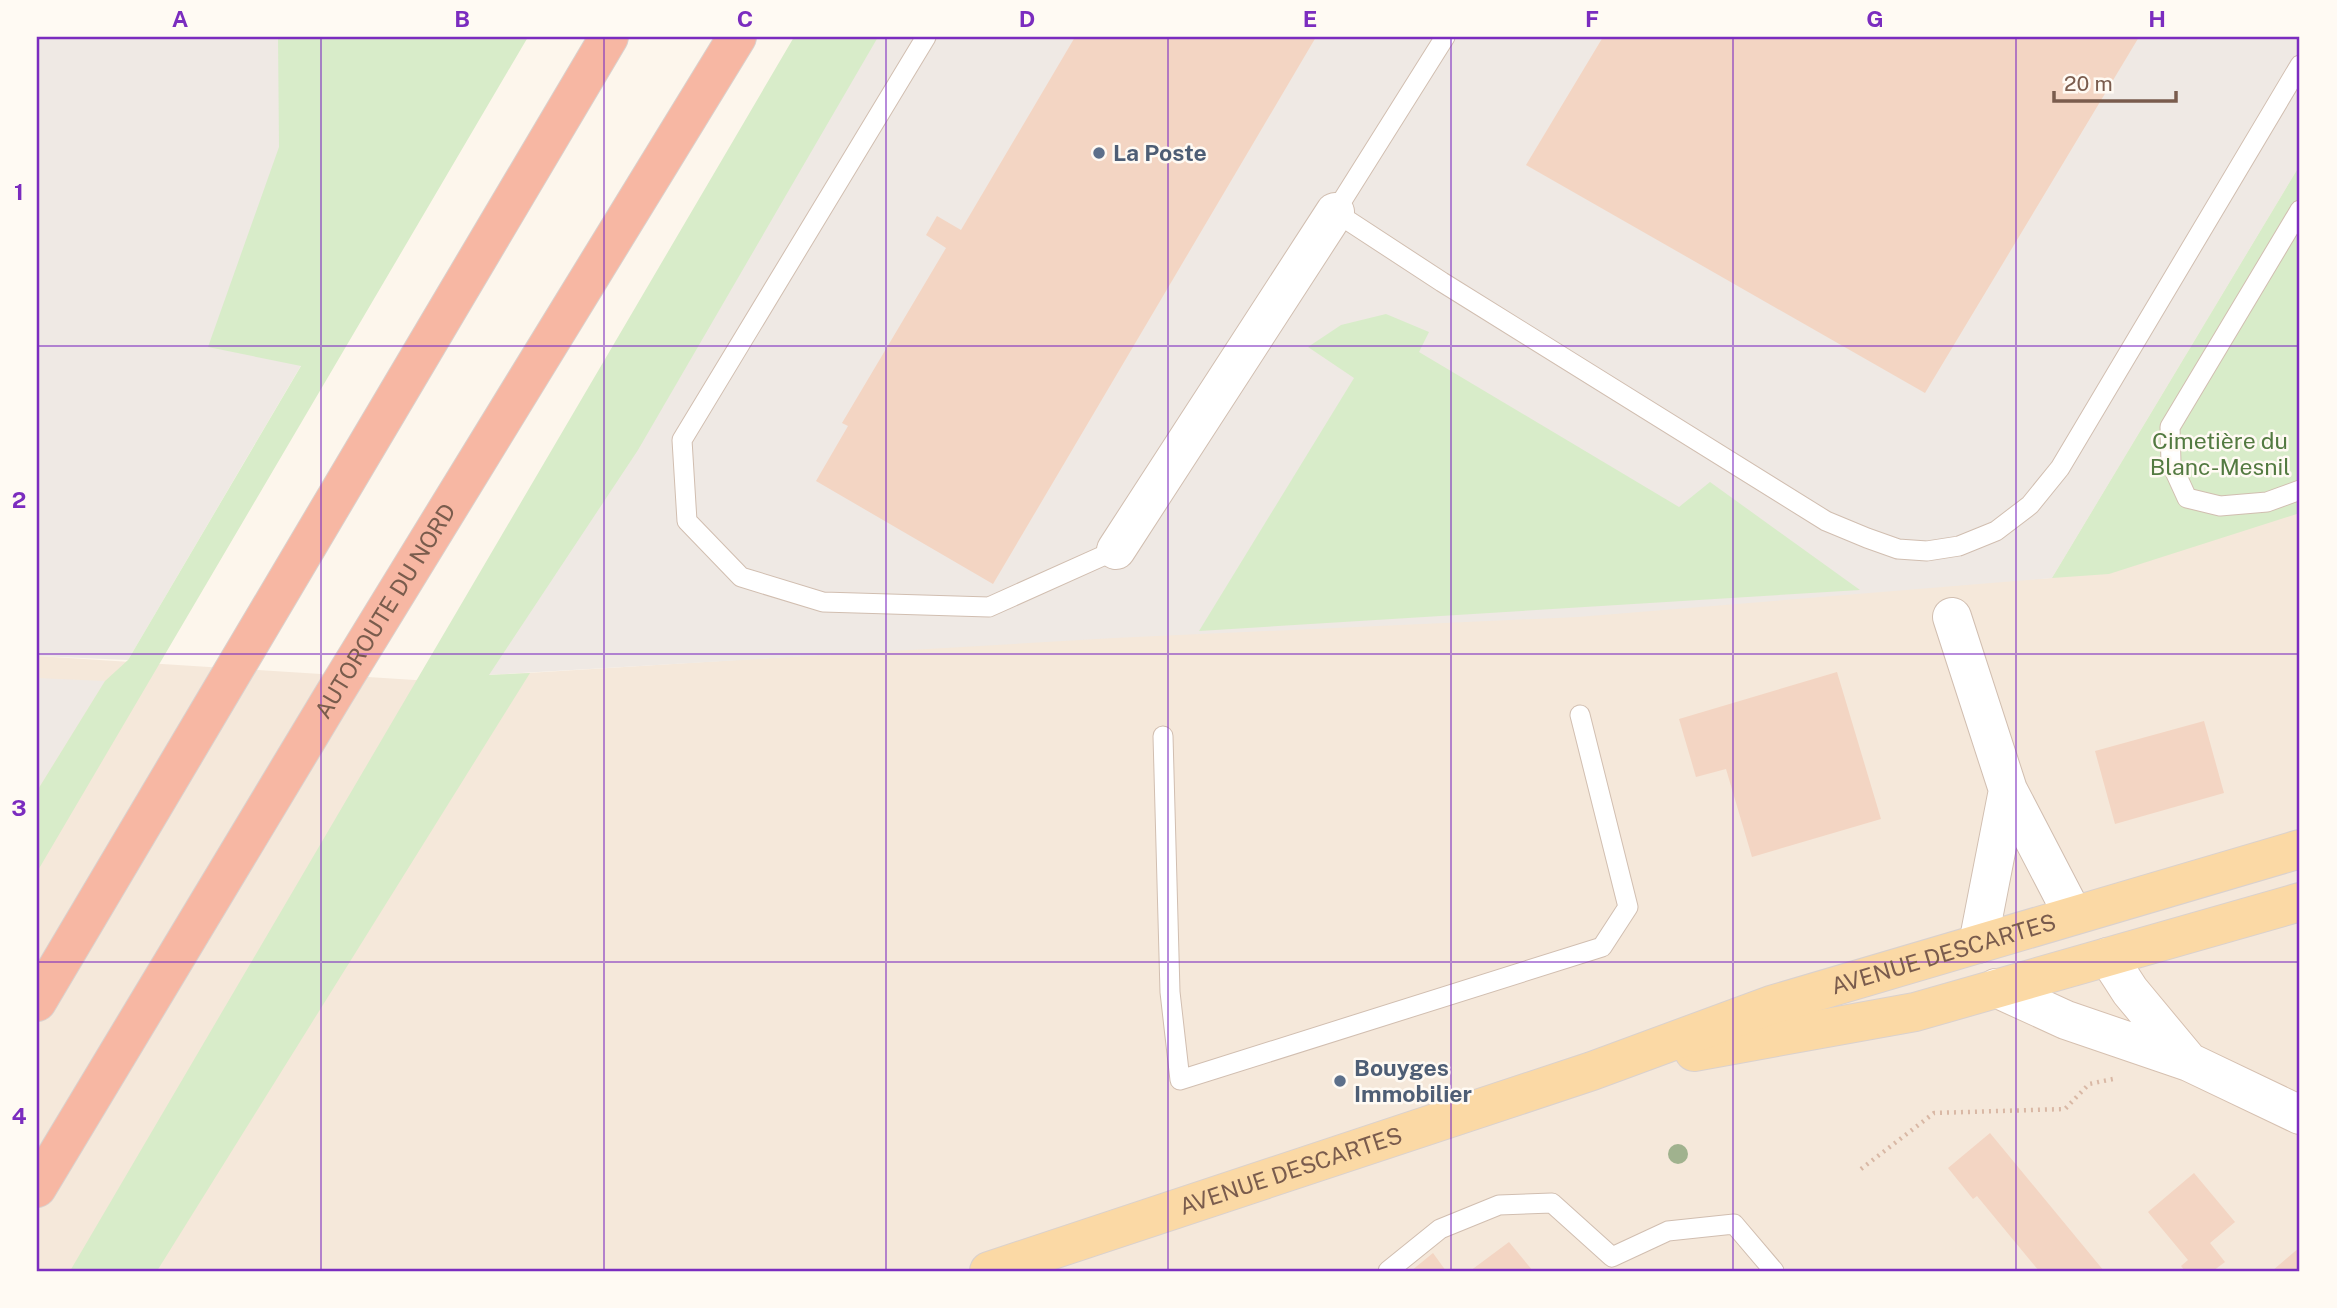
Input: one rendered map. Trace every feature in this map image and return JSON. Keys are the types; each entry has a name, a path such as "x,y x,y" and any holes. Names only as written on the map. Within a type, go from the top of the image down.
{"highway":[{"path":"37,1002 609,37"},
{"name":"AUTOROUTE DU NORD","path":"37,1188 326,708 737,37"}],"main road":[{"name":"AVENUE DESCARTES","path":"989,1271 1592,1071 1771,1005 2300,849"},
{"name":"AVENUE DESCARTES","path":"1592,1071 1915,1012 2300,902"},
{"path":"2073,915 2109,957"},
{"path":"1978,944 1996,988"}],"street":[{"path":"1116,550 1335,212"},
{"path":"1952,617 2008,790 2073,915"},
{"path":"1978,944 2008,790"},
{"path":"2109,957 2130,991 2189,1062"},
{"path":"1996,988 2066,1020 2189,1062 2300,1115"}],"lane":[{"path":"926,37 682,440 687,521 741,577 824,602 989,607 1116,550"},
{"path":"1444,37 1335,212 1442,282 1826,521 1898,549 1927,551 1959,546 1996,531 2030,505 2060,468 2300,65"},
{"path":"2300,210 2170,426 2171,463 2188,498 2220,506 2267,502 2300,491"},
{"path":"1163,736 1170,992 1180,1080 1602,947 1628,906 1580,715"},
{"path":"1388,1271 1440,1229 1487,1209 1499,1205 1552,1203 1612,1257 1668,1231 1734,1224 1774,1271"}],"path":[{"path":"1861,1169 1934,1113 2065,1109 2089,1084 2126,1076"}],"shaded area":[{"path":"37,37 494,37 128,660 37,656"},
{"path":"801,37 2300,37 2300,165 2052,578 1578,617 1114,638 488,675"},
{"path":"2300,165 2300,1271 37,1271 37,656 415,680 2052,578"},
{"path":"37,678 105,681 37,791"}],"green space":[{"path":"278,37 528,37 37,872 37,791 105,681 128,660 301,366 208,347 279,147"},
{"path":"794,37 878,37 638,450 489,675 530,673 157,1271 70,1271"},
{"name":"Cimetière du Blanc-Mesnil","path":"2300,165 2300,513 2109,574 2052,578"},
{"path":"1386,314 1429,332 1419,352 1679,507 1710,482 1860,590 1199,631 1354,378 1308,347 1341,325"}],"building":[{"path":"1075,37 1316,37 993,584 816,481 848,426 842,423 946,248 926,235 937,216 961,230"},
{"path":"1603,37 2139,37 1925,393 1526,165"},
{"path":"1837,672 1881,819 1752,857 1726,769 1696,777 1679,719"},
{"path":"2204,721 2224,793 2115,824 2095,751"},
{"path":"1990,1133 2104,1271 2039,1271 1977,1196 1973,1199 1948,1168"},
{"path":"2194,1173 2235,1222 2210,1243 2225,1262 2213,1271 2185,1271 2181,1266 2188,1260 2148,1212"},
{"path":"1509,1242 1533,1271 1470,1271"},
{"path":"2300,1247 2300,1271 2272,1271"},
{"path":"1433,1253 1446,1271 1411,1271"}],"place":[{"name":"La Poste","path":"1099,153"},
{"name":"Bouyges Immobilier","path":"1340,1081"}]}
